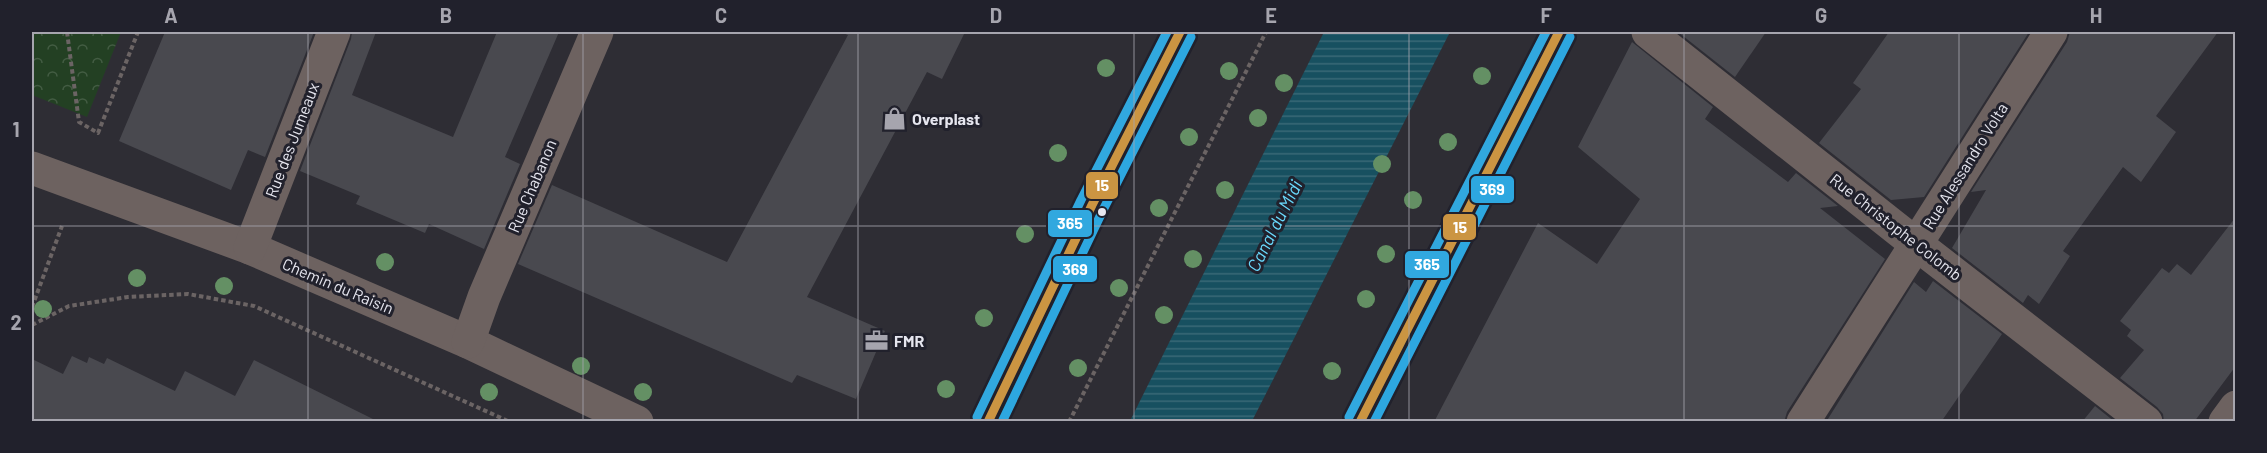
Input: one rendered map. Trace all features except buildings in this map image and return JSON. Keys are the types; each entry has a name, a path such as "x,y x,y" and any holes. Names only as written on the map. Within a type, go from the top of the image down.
{"main road":[{"path":"988,422 1092,205 1180,32"},
{"path":"1360,422 1559,32"}],"street":[{"name":"Rue des Jumeaux","path":"250,248 334,32"},
{"name":"Rue Chabanon","path":"468,342 484,297 597,32"},
{"name":"Rue Christophe Colomb","path":"1648,32 2146,422"},
{"name":"Rue Alessandro Volta","path":"1803,422 2051,32"},
{"name":"Chemin du Raisin","path":"32,168 250,248 468,342 637,422"},
{"path":"2224,422 2235,407"}],"path":[{"path":"67,32 79,123 98,133 138,32"},
{"path":"1069,422 1266,32"},
{"path":"32,307 66,216"},
{"path":"32,325 69,306 128,297 188,294 254,306 510,422"}],"green space":[{"path":"32,32 121,32 87,117 32,95"}],"water":[{"name":"Canal du Midi","path":"1324,32 1450,32 1252,421 1130,421"}],"transit line":[{"name":"365","path":"977,417 1081,200 1167,32"},
{"name":"15","path":"988,422 1092,205 1180,32"},
{"name":"365","path":"1349,417 1546,32"},
{"name":"15","path":"1360,422 1559,32"},
{"name":"369","path":"1002,422 1103,210 1191,37"},
{"name":"369","path":"1374,422 1570,37"}],"place":[{"name":"Overplast","path":"894,119"},
{"name":"FMR","path":"876,341"}]}
